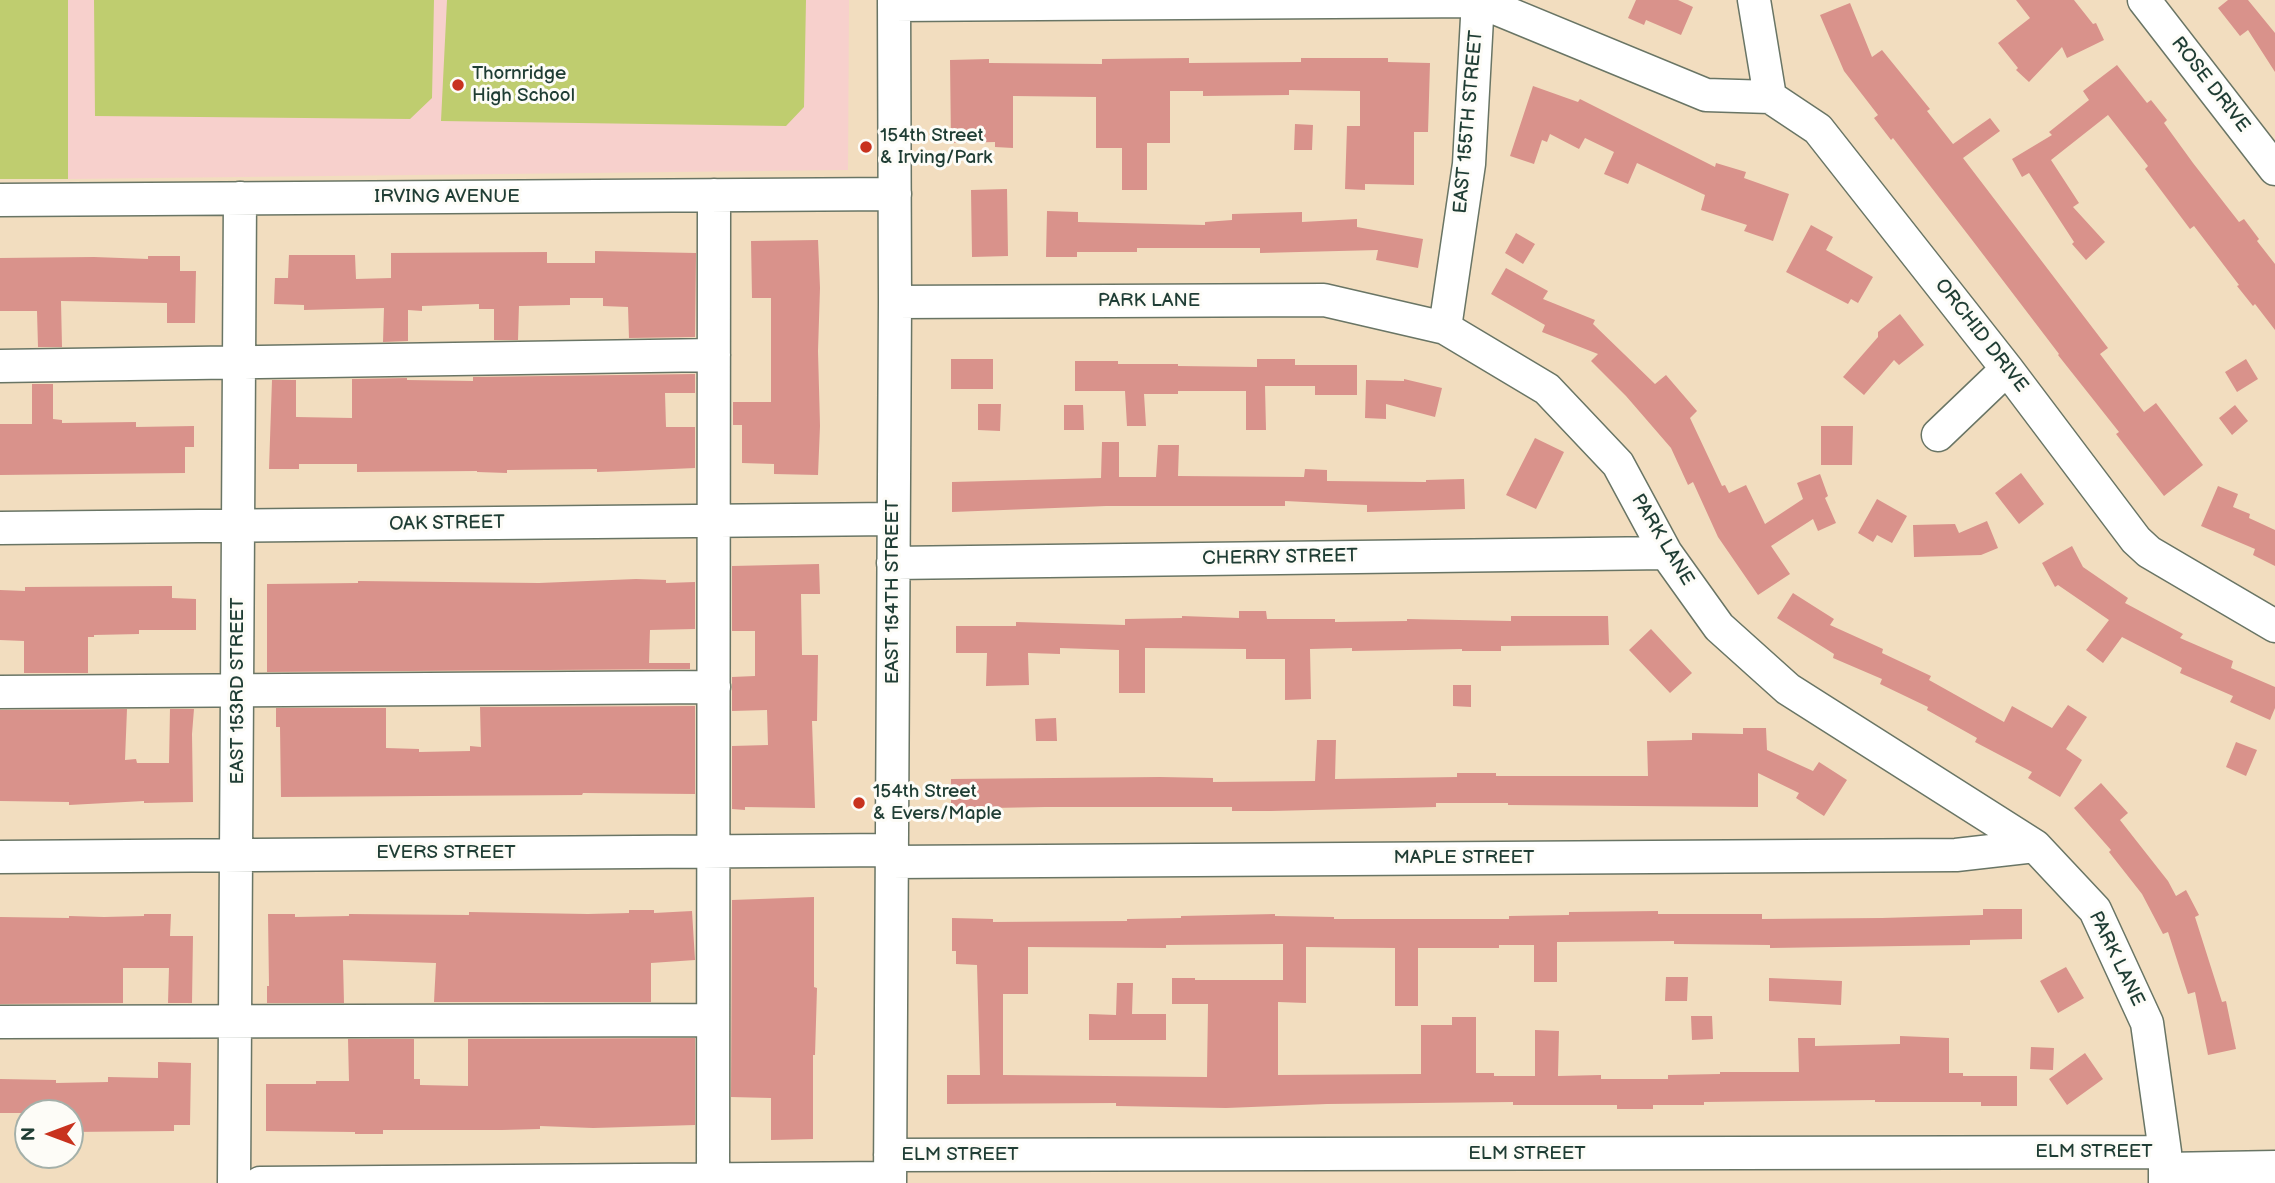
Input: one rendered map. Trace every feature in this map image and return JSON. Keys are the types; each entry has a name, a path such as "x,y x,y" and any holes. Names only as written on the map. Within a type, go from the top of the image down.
{"street":[{"path":"894,3 1478,0 1706,95 1770,97 1754,0"},
{"name":"EAST 155TH STREET","path":"1445,328 1469,164 1478,0"},
{"name":"ROSE DRIVE","path":"2144,0 2275,169"},
{"name":"EAST 154TH STREET","path":"890,1172 894,3"},
{"name":"ORCHID DRIVE","path":"1770,97 1818,129 2007,369 2136,540 2148,552 2275,626"},
{"name":"IRVING AVENUE","path":"0,200 895,194"},
{"path":"713,1181 715,195"},
{"name":"EAST 153RD STREET","path":"234,1183 240,198"},
{"name":"PARK LANE","path":"895,302 1324,300 1445,328 1547,389 1618,464 1666,553 1719,627 1788,689 2035,846 2095,910 2147,1023 2165,1168"},
{"path":"0,366 715,355"},
{"path":"1938,435 2007,369"},
{"name":"OAK STREET","path":"0,528 893,519"},
{"name":"CHERRY STREET","path":"893,563 1666,553"},
{"path":"0,692 714,687"},
{"name":"MAPLE STREET","path":"891,856 1956,855 2035,846"},
{"name":"EVERS STREET","path":"0,857 714,851 891,856"},
{"path":"0,1022 713,1020"},
{"name":"ELM STREET","path":"260,1183 713,1181 890,1172 2275,1167"}],"shaded area":[{"name":"Thornridge High School","path":"68,0 849,0 848,170 68,179"}],"green space":[{"path":"0,0 68,0 68,179 0,179"},
{"path":"94,0 434,0 432,98 410,119 95,116"},
{"path":"447,0 806,0 804,107 786,126 441,121"}],"building":[{"path":"1636,0 1678,0 1693,7 1681,35 1646,20 1644,25 1628,18"},
{"path":"2016,0 2074,0 2093,24 2096,23 2104,40 2067,58 2062,47 2029,82 2016,70 2018,68 1998,43 2030,18"},
{"path":"2228,0 2248,0 2275,33 2275,72 2248,30 2240,36 2218,8"},
{"path":"1850,3 1872,57 1882,50 1930,109 1927,111 1953,144 1990,118 2000,131 1963,158 2108,348 2100,354 2144,412 2156,403 2203,465 2164,496 2116,434 2119,432 1969,236 1893,138 1891,140 1874,118 1878,115 1844,71 1820,15"},
{"path":"1189,58 1189,63 1301,62 1301,58 1388,58 1388,62 1430,63 1428,132 1414,132 1414,185 1365,184 1365,190 1345,189 1347,126 1360,126 1360,91 1289,90 1289,95 1203,96 1203,91 1170,91 1170,143 1147,143 1147,190 1122,190 1122,148 1096,148 1096,97 1013,96 1013,148 995,147 995,142 951,143 950,60 1102,64 1102,59"},
{"path":"2117,65 2147,103 2151,100 2167,120 2164,123 2193,163 2239,222 2244,219 2275,264 2275,330 2237,286 2239,285 2194,226 2190,229 2145,169 2148,166 2108,115 2051,160 2079,203 2073,207 2105,242 2086,260 2072,244 2074,242 2029,173 2022,177 2012,159 2052,135 2049,132 2089,100 2083,91"},
{"path":"1533,86 1578,102 1580,99 1715,167 1716,163 1746,172 1744,178 1789,194 1773,241 1744,231 1747,225 1701,210 1705,195 1637,163 1628,184 1604,174 1614,152 1585,138 1579,149 1550,134 1547,142 1542,140 1534,164 1510,156"},
{"path":"1295,124 1313,125 1312,150 1294,150"},
{"path":"1007,189 1008,256 972,257 971,190"},
{"path":"1047,211 1078,212 1078,222 1205,225 1205,222 1232,220 1232,214 1302,212 1302,222 1357,219 1357,227 1423,239 1418,268 1376,260 1378,250 1260,253 1260,248 1137,248 1137,252 1077,252 1077,257 1046,257"},
{"path":"1811,225 1833,237 1826,250 1873,277 1858,303 1851,299 1848,304 1786,272"},
{"path":"1516,233 1535,244 1523,264 1505,253"},
{"path":"818,240 818,475 774,474 774,464 742,463 742,425 733,425 733,402 771,402 771,298 752,298 751,241"},
{"path":"595,251 696,253 695,337 629,338 628,307 603,306 603,298 570,298 570,305 519,306 518,340 494,340 494,309 479,309 479,304 422,306 422,311 408,310 408,341 383,342 384,308 304,310 304,305 274,304 275,278 288,278 289,255 355,255 356,279 391,278 391,253 547,252 547,263 595,263"},
{"path":"148,256 180,256 180,271 196,271 195,323 167,323 167,303 61,301 62,347 38,347 37,311 0,311 0,258 148,259"},
{"path":"1506,268 1548,291 1543,299 1595,320 1593,324 1655,384 1666,375 1697,411 1690,418 1722,486 1725,485 1729,493 1746,485 1765,524 1803,499 1797,483 1820,474 1828,496 1825,498 1836,523 1818,531 1813,519 1771,546 1790,574 1758,595 1718,537 1693,482 1688,485 1671,448 1591,361 1598,354 1542,332 1545,325 1491,294"},
{"path":"1900,314 1924,345 1899,365 1894,360 1864,395 1843,377 1878,337 1878,332"},
{"path":"951,359 993,359 993,389 951,389"},
{"path":"1257,359 1295,359 1295,365 1357,365 1357,395 1315,395 1315,386 1265,386 1266,430 1246,430 1246,391 1144,394 1146,426 1127,426 1125,391 1075,391 1075,361 1257,367"},
{"path":"2246,359 2258,379 2237,392 2225,372"},
{"path":"695,374 695,393 665,393 666,427 695,427 695,468 597,472 597,469 507,470 507,473 357,472 357,464 299,464 299,469 269,469 272,380 296,380 296,417 352,418 352,379 473,381 473,377"},
{"path":"1404,379 1442,388 1435,417 1386,404 1386,419 1365,418 1366,380"},
{"path":"32,384 53,384 53,419 62,420 62,423 136,422 136,427 194,426 194,447 185,447 185,473 0,475 0,424 32,424"},
{"path":"978,404 1001,404 1000,431 978,430"},
{"path":"1064,405 1083,405 1084,430 1064,430"},
{"path":"2235,405 2248,421 2232,435 2219,418"},
{"path":"1821,426 1853,426 1852,465 1821,465"},
{"path":"1535,438 1564,452 1536,509 1506,495"},
{"path":"1102,442 1119,442 1119,477 1156,477 1158,445 1179,445 1178,476 1304,477 1305,469 1327,470 1327,481 1426,482 1464,479 1465,509 1367,512 1367,505 1285,501 1285,506 1106,506 952,512 952,482 1101,478"},
{"path":"2021,473 2044,504 2019,524 1995,493"},
{"path":"2218,486 2238,494 2233,507 2275,530 2275,566 2253,555 2255,549 2201,526"},
{"path":"1877,499 1907,516 1892,543 1877,535 1873,542 1858,533"},
{"path":"1987,521 1998,548 1981,555 1914,557 1913,525 1955,524 1959,533"},
{"path":"2072,546 2083,567 2128,598 2125,603 2183,634 2180,638 2233,661 2231,668 2275,687 2275,708 2270,720 2230,702 2233,696 2180,673 2182,668 2122,637 2103,663 2086,650 2109,620 2058,585 2055,587 2042,563"},
{"path":"819,564 820,594 801,594 802,655 818,655 817,721 812,721 815,808 732,809 732,746 768,745 767,710 732,711 732,677 755,676 755,631 732,631 732,566"},
{"path":"666,580 666,583 695,582 695,629 650,630 649,663 690,663 690,669 267,672 267,584 358,581 539,583"},
{"path":"172,586 172,598 196,599 196,630 139,630 139,634 88,637 88,673 24,673 24,641 0,640 0,590 25,591 25,587"},
{"path":"1793,593 1834,619 1830,625 1883,649 1882,653 1931,676 1929,680 2004,722 2012,706 2052,728 2068,705 2087,717 2066,749 2082,760 2060,797 2028,778 2032,772 1975,742 1977,738 1927,710 1928,707 1880,684 1882,679 1833,658 1834,654 1777,618"},
{"path":"1239,611 1266,611 1267,619 1335,619 1335,622 1407,619 1511,621 1511,616 1608,616 1609,645 1501,646 1501,651 1310,649 1311,699 1285,700 1285,659 1246,659 1246,649 1145,648 1145,693 1119,693 1119,650 1060,648 1060,654 1028,653 1029,685 986,686 987,653 956,653 956,626 1016,626 1016,622 1125,625 1125,619 1182,616 1239,618"},
{"path":"1651,629 1692,673 1670,693 1629,650"},
{"path":"1453,685 1471,685 1471,707 1453,706"},
{"path":"695,706 695,794 281,797 280,727 276,727 276,708 386,708 386,748 419,749 419,752 470,751 470,746 481,747 480,707"},
{"path":"127,709 125,760 136,759 137,763 169,763 170,709 194,709 193,802 144,801 69,805 69,802 0,801 0,710"},
{"path":"1056,718 1057,741 1036,741 1035,719"},
{"path":"1743,728 1766,728 1767,750 1813,771 1819,762 1847,780 1824,816 1796,798 1799,793 1758,773 1758,807 1436,803 1436,807 1271,811 1232,811 1232,807 1045,807 951,811 951,779 1160,777 1213,778 1213,782 1315,781 1317,740 1336,740 1335,779 1457,777 1457,773 1496,773 1496,776 1648,776 1647,741 1692,740 1692,733 1743,734"},
{"path":"2236,742 2257,750 2246,776 2226,767"},
{"path":"2101,783 2128,813 2120,820 2168,881 2176,896 2186,890 2199,915 2195,917 2222,1002 2226,1001 2236,1049 2208,1055 2195,992 2188,994 2168,932 2163,934 2142,894 2109,852 2111,850 2074,808"},
{"path":"814,897 814,987 817,988 813,1055 813,1139 771,1140 771,1098 731,1097 732,900"},
{"path":"1983,909 2022,909 2022,939 1970,940 1970,945 1770,948 1770,945 1674,944 1674,941 1557,942 1557,982 1534,982 1534,945 1418,948 1418,1006 1395,1006 1395,948 1306,947 1306,1003 1278,1002 1278,1075 1421,1074 1421,1025 1452,1025 1452,1017 1476,1017 1476,1073 1494,1073 1494,1076 1535,1076 1535,1030 1559,1031 1558,1076 1601,1075 1601,1079 1668,1079 1668,1075 1720,1072 1799,1072 1798,1038 1815,1038 1815,1046 1900,1044 1900,1036 1949,1038 1949,1073 1963,1073 1963,1076 2017,1076 2017,1106 1981,1106 1981,1102 1875,1100 1704,1102 1704,1105 1653,1105 1653,1109 1617,1109 1617,1105 1513,1105 1513,1102 1226,1108 1116,1106 1116,1103 947,1104 947,1075 980,1075 977,965 956,964 956,951 952,951 952,918 993,919 993,922 1127,921 1181,916 1275,914 1334,919 1509,919 1509,916 1569,915 1569,912 1658,911 1658,914 1762,914 1762,919 1983,915","holes":["1283,944 1283,980 1172,978 1172,1004 1208,1004 1207,1077 1003,1075 1003,994 1028,994 1028,947 1166,948 1166,945"]},
{"path":"629,910 654,910 654,913 692,911 695,960 651,963 651,1002 434,1002 436,963 343,960 344,1003 267,1003 268,914 295,914 295,917 349,914 469,915 469,912 588,914 629,913"},
{"path":"171,914 170,936 193,936 192,1003 168,1003 169,968 123,968 123,1003 0,1004 0,917 69,918"},
{"path":"2066,967 2084,998 2058,1013 2040,981"},
{"path":"1666,977 1688,977 1687,1001 1665,1001"},
{"path":"1769,978 1842,981 1841,1005 1769,1001"},
{"path":"1117,983 1133,983 1132,1014 1166,1014 1166,1040 1089,1040 1089,1014 1116,1015"},
{"path":"1691,1016 1712,1016 1713,1039 1692,1040"},
{"path":"695,1038 695,1125 383,1130 383,1134 266,1131 266,1084 349,1081 348,1039 414,1039 414,1079 420,1079 420,1085 468,1086 468,1039"},
{"path":"2031,1047 2054,1048 2053,1070 2030,1069"},
{"path":"2085,1053 2103,1079 2067,1105 2049,1079"},
{"path":"158,1062 191,1063 190,1125 174,1125 174,1131 84,1132 84,1099 14,1099 14,1113 0,1113 0,1079 56,1080 56,1083 108,1082 108,1077 158,1078"}],"place":[{"name":"Thornridge High School","path":"458,85"},
{"name":"154th Street & Irving/Park","path":"866,147"},
{"name":"154th Street & Evers/Maple","path":"859,803"}]}
